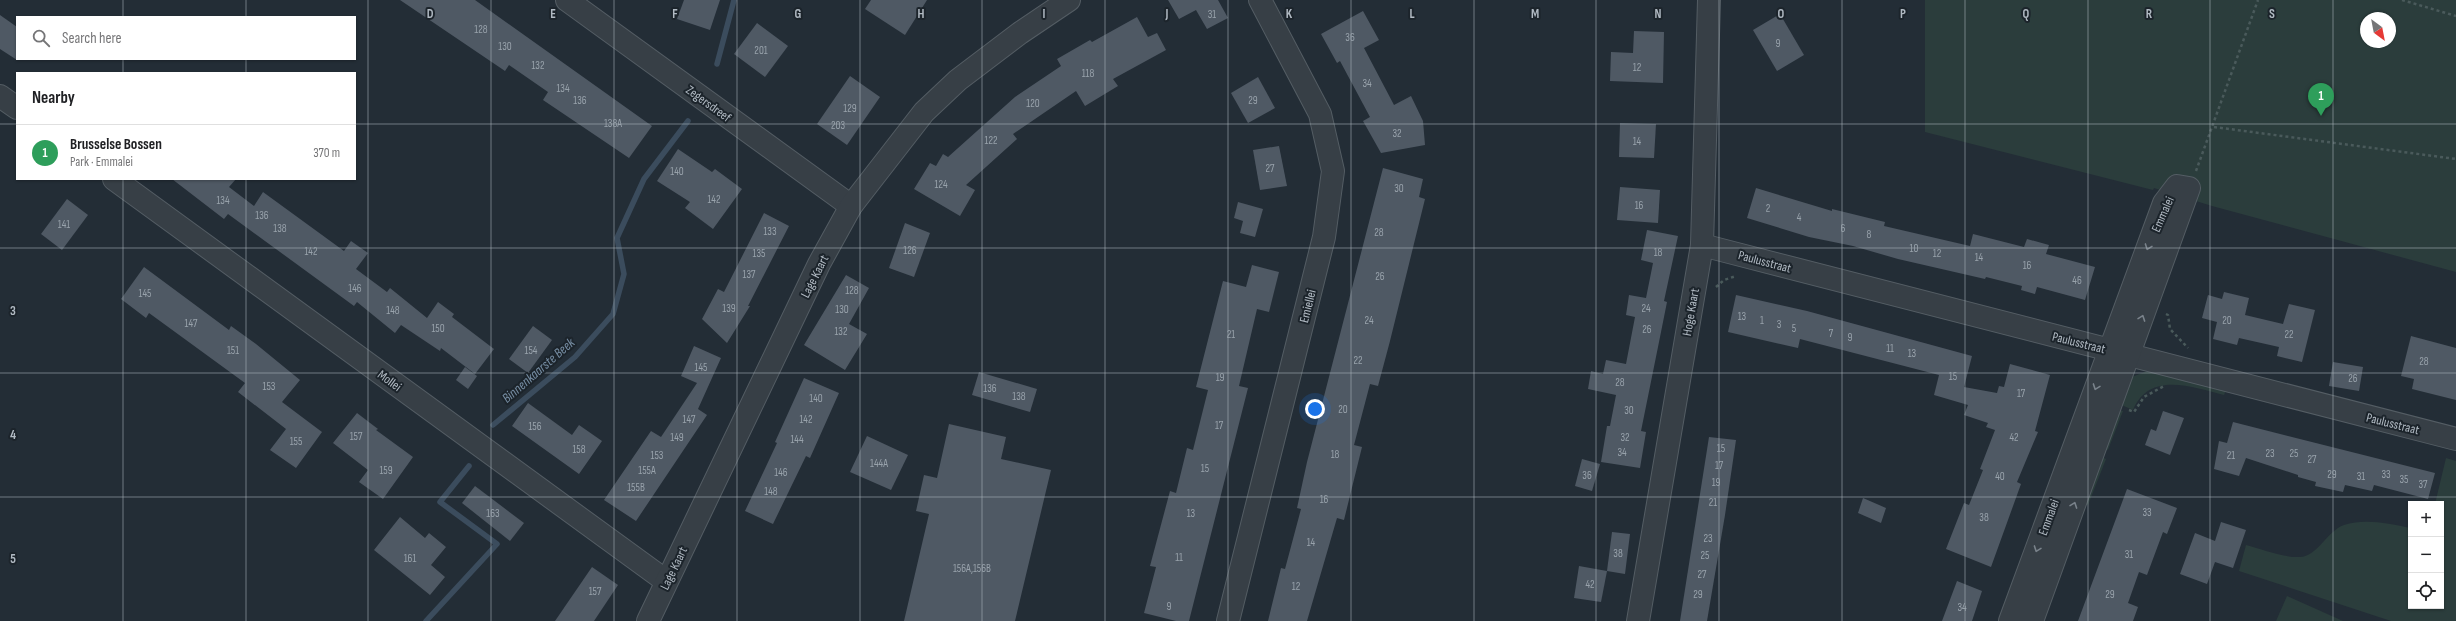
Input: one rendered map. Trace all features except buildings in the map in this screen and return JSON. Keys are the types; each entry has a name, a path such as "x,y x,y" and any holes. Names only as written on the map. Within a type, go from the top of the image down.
{"street":[{"name":"Zegersdreef","path":"567,0 851,206"},
{"name":"Lage Kaart","path":"648,621 819,264 851,206 924,112 958,80 1020,33 1069,0"},
{"name":"Emiellei","path":"1228,621 1324,237 1333,171 1320,114 1260,0"},
{"name":"Hoge Kaart","path":"1638,621 1702,245 1709,0"},
{"path":"0,96 16,107"},
{"name":"Mollei","path":"115,180 666,581"},
{"name":"Emmalei","path":"2010,621 2119,353 2189,188"},
{"name":"Paulusstraat","path":"1702,245 2456,439"},
{"name":"Emmalei","path":"2032,621 2119,353"}],"path":[{"path":"2189,188 2214,127 2258,0"},
{"path":"2402,0 2456,16"},
{"path":"2214,127 2456,159"},
{"path":"2124,414 2126,409 2134,412 2148,394 2169,385"}],"shaded area":[{"path":"1925,0 2456,0 2456,272 2212,206 2154,188 2153,190 1925,132"},
{"path":"2147,371 2226,390 2224,395 2187,386 2161,386 2150,390 2141,398 2133,410 2117,403 2132,377"},
{"path":"2114,408 2123,411 2108,450 2100,447"},
{"path":"2097,455 2106,459 2088,505 2080,502"},
{"path":"2446,458 2456,461 2456,621 2391,621 2239,571 2246,545 2280,555 2300,557 2312,553 2332,533 2344,525 2361,522 2378,522 2408,527 2408,609 2444,609 2444,501 2436,501"},
{"path":"2287,596 2343,621 2276,621"}],"waterway":[{"name":"Binnenkaarste Beek","path":"717,64 734,0"},
{"name":"Binnenkaarste Beek","path":"493,425 575,357 613,314 624,274 617,238 644,179 688,121"},
{"name":"Binnenkaarste Beek","path":"426,621 497,544 440,502 469,466"}],"place":[{"name":"Brusselse Bossen","path":"2321,116"}]}
